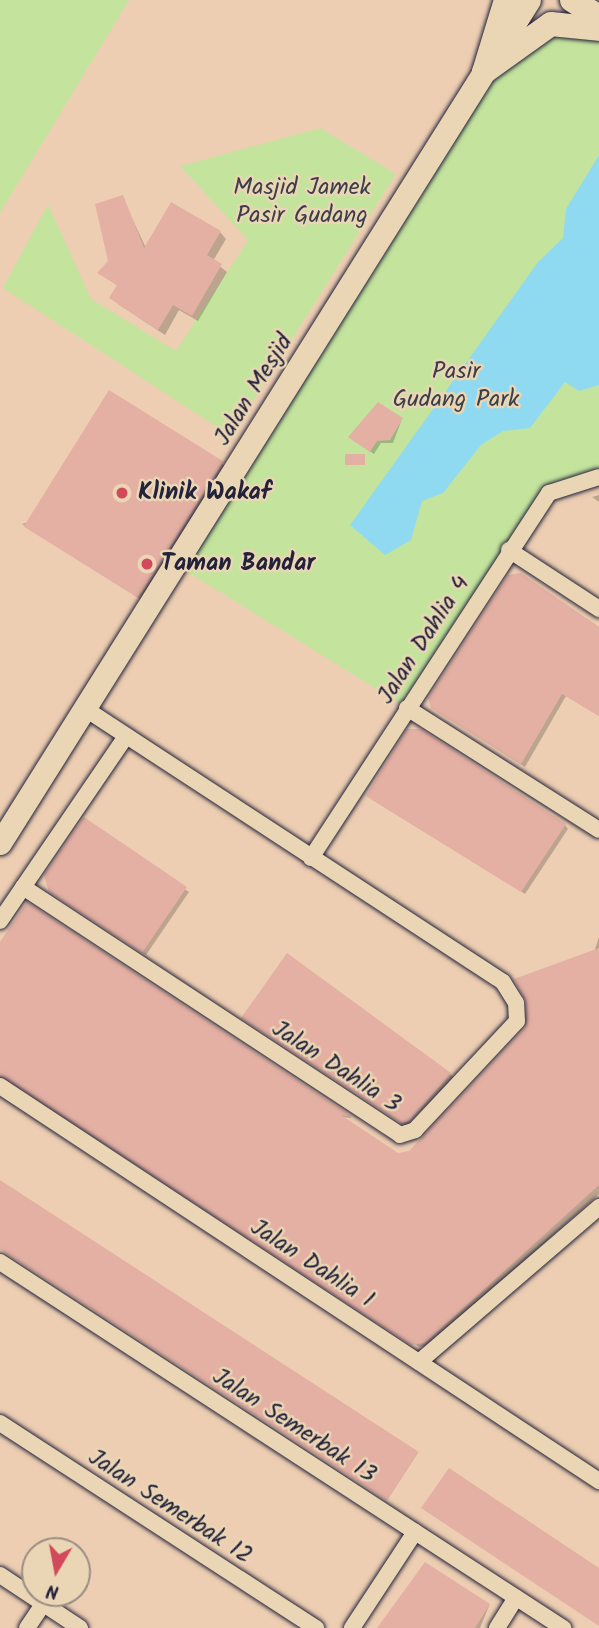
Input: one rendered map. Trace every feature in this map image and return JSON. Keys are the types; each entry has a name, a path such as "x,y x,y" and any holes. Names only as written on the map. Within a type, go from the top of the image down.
{"main road":[{"path":"484,72 506,0"},
{"name":"Jalan Mesjid","path":"0,843 529,0"},
{"path":"572,0 599,17"},
{"path":"484,72 551,24 599,29"}],"street":[{"name":"Jalan Dahlia 4","path":"311,858 509,550 551,490 599,477"},
{"path":"509,550 599,609"},
{"path":"84,708 311,858"},
{"path":"407,708 599,830"},
{"path":"0,921 126,736"},
{"name":"Jalan Dahlia 3","path":"23,887 385,1127 411,1133 514,1027 516,1003 503,982 311,858"},
{"name":"Jalan Dahlia 1","path":"0,1086 599,1481"},
{"path":"419,1362 599,1207"},
{"name":"Jalan Semerbak 13","path":"0,1262 563,1628"},
{"name":"Jalan Semerbak 12","path":"0,1423 316,1628"},
{"path":"352,1628 415,1532"},
{"path":"0,1575 21,1589"},
{"path":"497,1628 516,1598"},
{"path":"27,1628 41,1607"},
{"path":"48,1607 80,1628"}],"green space":[{"path":"0,0 129,0 0,213"},
{"name":"Pasir Gudang Park","path":"599,29 599,474 558,486 407,708 175,564 484,72 537,30"},
{"name":"Masjid Jamek Pasir Gudang","path":"320,128 396,174 231,436 3,288 48,204 91,299 176,351 248,240 180,166"}],"water":[{"path":"599,155 599,385 579,391 565,382 530,428 503,431 481,445 443,493 422,501 411,540 385,555 350,525 538,262 563,238 566,209"}],"building":[{"path":"123,195 144,248 171,202 221,231 207,255 222,264 192,316 173,305 158,330 109,298 117,285 97,273 108,261 95,204"},
{"name":"Klinik Wakaf","path":"109,390 223,462 138,598 24,527"},
{"path":"378,402 403,418 390,440 377,441 370,452 348,437"},
{"path":"345,454 365,454 365,465 345,465"},
{"path":"521,573 599,627 599,716 562,694 521,764 431,708 428,698 508,575"},
{"path":"407,729 421,729 566,824 521,892 366,796"},
{"path":"84,817 187,887 142,953 49,892 44,875"},
{"path":"27,902 353,1117 341,1115 398,1153 409,1151 525,1028 526,1002 514,979 599,948 599,1185 425,1343 411,1345 0,1076 0,942"},
{"path":"287,953 451,1073 409,1121 402,1123 241,1018"},
{"path":"0,1180 418,1452 387,1500 0,1249"},
{"path":"449,1468 599,1568 599,1626 421,1508"},
{"path":"425,1562 490,1604 475,1628 377,1628"}],"place":[{"name":"Klinik Wakaf","path":"122,493"},
{"name":"Taman Bandar","path":"147,564"}]}
